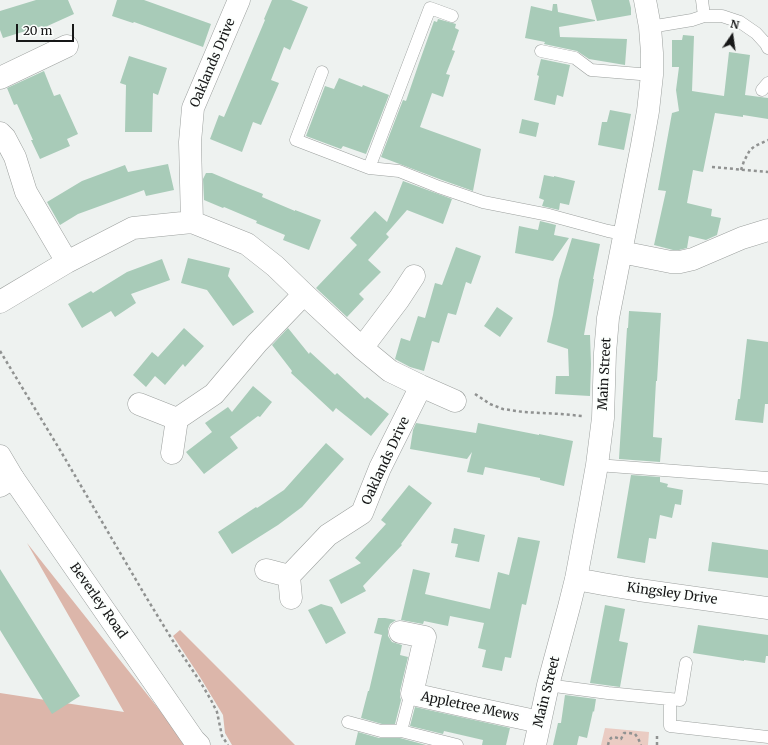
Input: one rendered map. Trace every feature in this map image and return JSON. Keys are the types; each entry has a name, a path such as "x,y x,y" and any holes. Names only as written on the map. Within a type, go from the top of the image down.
{"street":[{"name":"Oaklands Drive","path":"192,222 190,142 193,108 239,0"},
{"name":"Main Street","path":"535,745 548,685 576,579 597,465 602,418 608,318 648,111 652,75 650,27 645,0"},
{"path":"0,78 67,46"},
{"path":"0,132 5,138 15,157 26,192 67,262"},
{"path":"0,302 67,262 133,228 192,222 247,244 275,266 362,348 390,371 455,401"},
{"path":"622,243 671,262 680,262 693,259 742,238 768,230"},
{"path":"362,348 414,276"},
{"path":"172,453 177,419 214,394 257,343 304,294"},
{"name":"Oaklands Drive","path":"289,576 328,535 362,513 380,468 421,386"},
{"path":"139,404 177,419"},
{"name":"Beverley Road","path":"0,456 7,482 199,745"},
{"path":"266,570 289,576 291,598"},
{"name":"Kingsley Drive","path":"576,579 639,590 768,608"},
{"name":"Appletree Mews","path":"400,632 425,637 412,694 540,722"}],"lane":[{"path":"702,0 704,16"},
{"path":"370,168 430,8 452,16"},
{"path":"650,27 692,20 704,16 722,16 740,22 756,33 768,48"},
{"path":"542,51 576,58 591,70 652,75"},
{"path":"322,72 296,140 370,168 398,171 438,187 483,202 549,215 608,231 622,243"},
{"path":"597,465 768,478"},
{"path":"548,685 562,688 680,700 686,663"},
{"path":"670,699 670,726 768,737"},
{"path":"401,731 409,700"},
{"path":"348,722 381,730 401,731 457,745"}],"path":[{"path":"741,170 750,150 768,140"},
{"path":"712,167 768,172"},
{"path":"0,351 146,597 208,694 217,712 222,736 228,745"},
{"path":"455,401 462,393 466,392 474,393 490,404 503,409 602,418"},
{"path":"608,745 611,738 614,737 621,739 624,733 629,733 635,734 641,745"},
{"path":"657,745 658,734"}],"shaded area":[{"path":"27,543 173,727 190,745 0,745 0,693 124,712"},
{"path":"180,630 295,745 232,745 225,733 223,715 173,636"},
{"path":"605,728 649,732 648,745 601,745"}],"building":[{"path":"36,0 68,0 74,14 43,28 42,26 3,38 0,30 0,11"},
{"path":"117,0 144,0 211,24 203,47 134,22 133,23 112,16"},
{"path":"272,0 291,0 308,7 290,50 284,47 271,80 279,83 261,125 253,122 242,152 210,139 219,115 224,117"},
{"path":"591,0 629,0 631,15 597,21"},
{"path":"553,4 557,4 558,12 595,20 559,27 560,37 627,39 625,65 589,59 577,51 544,44 545,42 525,38 531,6 552,11"},
{"path":"438,19 456,24 455,28 459,30 452,50 455,51 446,74 450,75 443,97 432,93 420,127 481,149 473,191 381,157 403,100 406,101 434,21 437,22"},
{"path":"683,35 694,36 692,91 724,96 729,52 750,55 745,95 768,98 768,119 715,113 703,172 693,170 687,203 712,209 711,216 721,218 717,235 706,240 689,236 687,248 673,250 654,245 666,191 658,190 672,113 679,111 676,90 679,67 672,67 672,40 682,40"},
{"path":"129,56 167,68 158,95 153,93 152,132 125,132 126,85 120,83"},
{"path":"541,59 570,65 563,97 557,95 555,105 534,100 539,76 537,75"},
{"path":"44,71 54,96 60,94 78,134 67,139 70,146 40,159 17,104 14,105 7,88"},
{"path":"339,78 389,95 366,154 343,146 341,149 306,136 325,86 334,89"},
{"path":"610,110 631,114 624,150 598,145 602,122 607,122"},
{"path":"522,119 539,123 536,137 519,133"},
{"path":"168,164 174,190 146,196 144,190 78,214 60,225 47,202 82,181 125,165 128,172"},
{"path":"206,173 212,173 263,194 262,197 321,220 309,250 283,240 285,235 256,223 257,221 204,200 203,179"},
{"path":"544,175 575,181 569,205 560,203 559,210 542,206 544,200 539,198"},
{"path":"403,181 452,199 443,224 407,210 386,234 389,237 368,260 381,272 359,294 364,299 347,317 316,288 357,245 350,238 375,211 387,222"},
{"path":"540,221 556,225 554,235 569,238 553,261 515,253 519,226 538,230"},
{"path":"572,238 600,244 584,335 590,335 590,396 555,394 556,376 569,376 568,349 547,342 559,280"},
{"path":"456,247 481,256 471,284 466,282 456,315 448,313 439,343 432,341 424,371 410,367 395,359 401,338 410,341 418,316 425,318 435,283 442,285"},
{"path":"188,258 230,268 228,276 254,312 233,326 207,290 181,283"},
{"path":"162,259 170,280 131,294 136,303 115,317 111,311 82,328 68,304 91,291 93,293 127,272"},
{"path":"497,307 513,318 500,337 484,326"},
{"path":"629,311 661,313 653,437 662,438 660,462 619,459"},
{"path":"184,328 204,346 185,367 183,364 165,385 155,376 146,387 133,375 152,352 158,357"},
{"path":"288,328 309,354 310,352 335,375 337,373 365,399 367,397 389,414 371,436 336,408 333,412 291,373 292,371 272,345"},
{"path":"747,339 768,342 768,404 765,404 763,423 735,420 738,399 740,399"},
{"path":"253,386 272,402 260,417 258,416 230,437 238,448 204,474 186,452 212,432 205,423 228,407 232,412"},
{"path":"416,423 476,433 478,423 573,441 564,486 540,480 540,478 485,467 483,475 467,472 472,452 467,459 410,449 413,430"},
{"path":"326,443 344,459 302,507 278,525 232,554 218,532 284,490"},
{"path":"631,475 660,477 660,482 668,484 667,487 683,490 681,505 675,504 672,518 660,515 656,539 649,538 645,563 617,558"},
{"path":"409,485 432,503 401,544 402,545 363,586 366,591 341,604 329,580 361,563 355,558 386,524 381,520"},
{"path":"454,528 485,535 479,562 455,557 458,544 451,543"},
{"path":"518,537 540,541 526,605 522,604 511,658 505,657 502,671 482,667 486,650 478,648 484,623 450,616 448,626 424,621 423,624 401,620 413,569 430,573 425,594 490,609 498,572 509,575"},
{"path":"712,542 768,550 768,578 708,571"},
{"path":"0,569 80,696 52,714 0,630"},
{"path":"321,604 332,607 346,633 326,644 308,610"},
{"path":"605,605 625,609 619,641 628,643 620,687 590,683"},
{"path":"378,618 396,620 390,624 388,636 392,642 402,645 400,655 408,657 400,691 401,700 395,724 382,724 361,718 382,635 374,633"},
{"path":"698,625 768,635 768,656 766,656 765,663 693,653"},
{"path":"565,695 596,699 594,712 593,711 587,738 579,736 577,745 553,745 558,723 561,723"},
{"path":"415,707 510,728 506,745 482,745 483,740 444,731 443,734 410,726"},
{"path":"358,732 379,738 400,738 426,745 355,745"}]}
